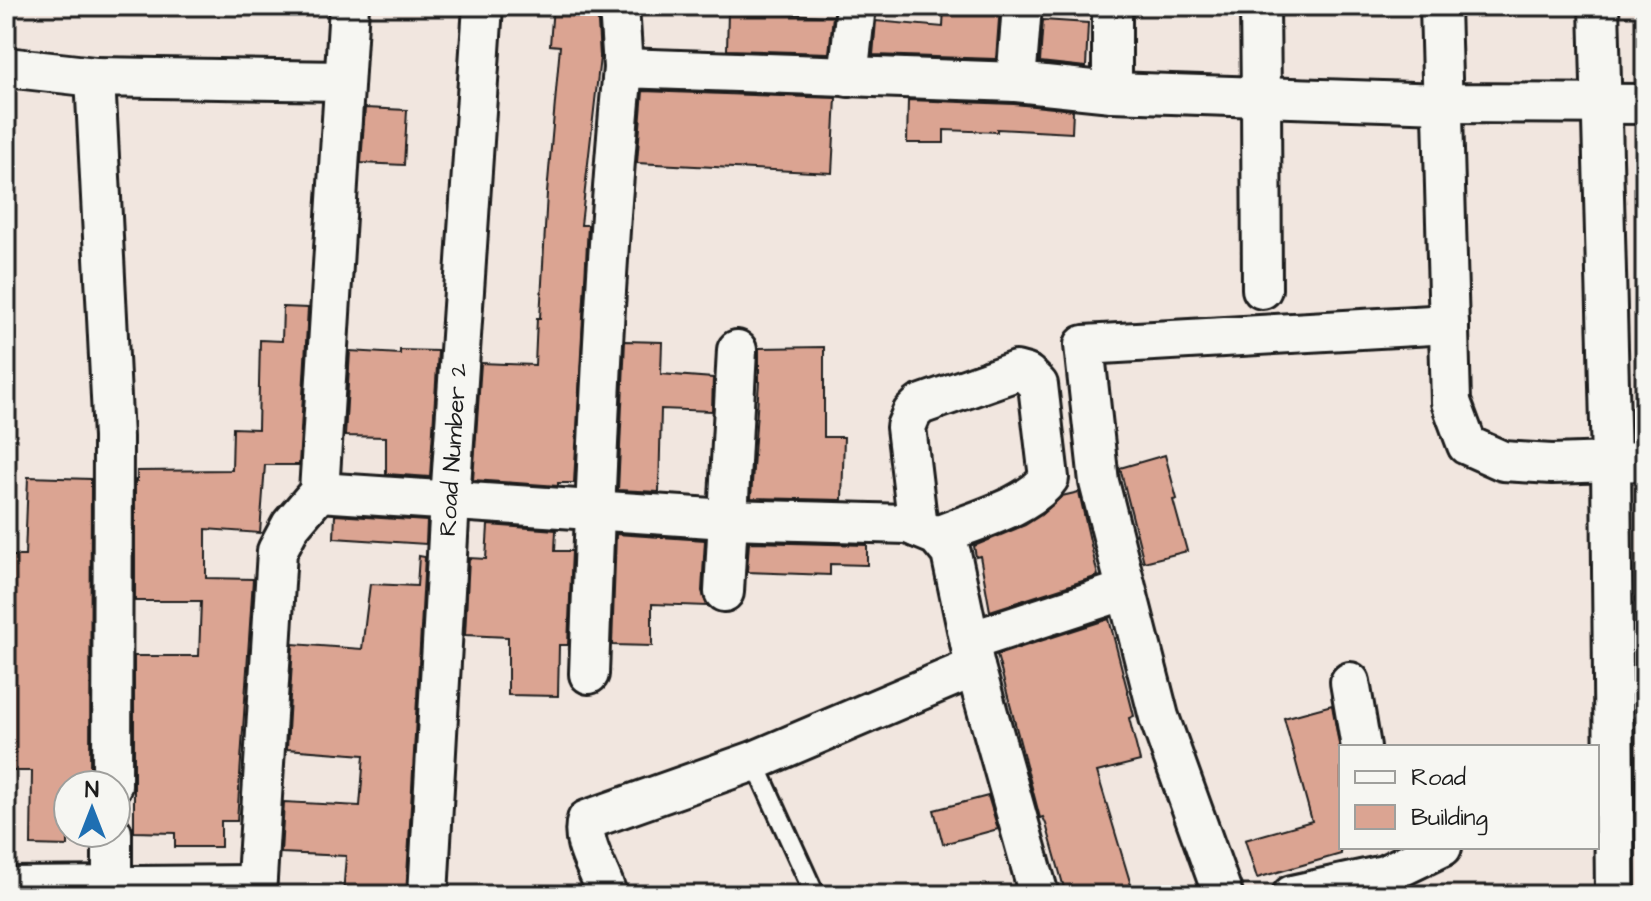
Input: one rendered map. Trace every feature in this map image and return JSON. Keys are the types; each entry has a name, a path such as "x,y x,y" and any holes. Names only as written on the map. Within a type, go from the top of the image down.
{"street":[{"path":"6,887 112,891 256,890 277,551 291,525 319,492 349,6"},
{"name":"Road Number 2","path":"428,895 483,6"},
{"path":"589,674 594,511 611,197 623,68 619,6"},
{"path":"848,77 856,6"},
{"path":"1016,82 1022,6"},
{"path":"1112,6 1112,92"},
{"path":"1260,6 1262,289"},
{"path":"1440,6 1451,402 1467,445 1503,461 1552,464 1628,461"},
{"path":"1599,6 1601,105 1628,461 1615,895"},
{"path":"6,67 95,77 344,81"},
{"path":"623,68 1016,82 1112,92 1443,103 1645,104"},
{"path":"95,77 113,437 112,769"},
{"path":"1223,895 1159,717 1126,590 1099,482 1084,345 1449,324"},
{"path":"724,592 737,350"},
{"path":"1016,371 1027,374 1038,385 1049,478 1042,489 1027,498 927,532 906,427 912,413 920,405 1016,371"},
{"path":"319,492 727,519 908,524 927,532 951,553 972,654 1039,895"},
{"path":"607,895 586,839 584,830 587,820 754,761 972,654 1126,590"},
{"path":"1350,682 1361,745"},
{"path":"112,849 112,891"},
{"path":"1292,895 1385,872 1437,849"}],"lane":[{"path":"754,761 815,895"}],"building":[{"path":"553,6 597,6 600,57 581,225 588,225 574,483 558,483 558,486 473,480 481,363 535,365 560,46 550,45"},
{"path":"944,6 1000,6 996,59 873,55 876,21 943,27"},
{"path":"728,12 833,16 829,53 727,50"},
{"path":"1043,20 1088,23 1086,67 1040,62"},
{"path":"643,91 836,98 832,173 637,163"},
{"path":"908,100 1014,104 1073,110 1072,133 944,130 944,143 907,143"},
{"path":"365,108 407,110 404,165 361,163"},
{"path":"283,307 308,308 299,465 265,465 260,533 206,529 206,578 253,579 237,821 221,821 221,847 175,847 175,833 134,832 134,656 199,656 201,601 135,601 135,480 137,471 232,470 233,428 258,429 260,340 282,341"},
{"path":"625,341 662,342 661,374 713,378 712,411 661,409 659,492 618,490"},
{"path":"824,347 824,437 844,437 842,500 751,498 759,348"},
{"path":"400,350 438,351 430,477 386,474 386,437 345,436 350,351 400,354"},
{"path":"1165,455 1187,551 1144,562 1120,468"},
{"path":"28,477 91,479 90,769 52,769 52,846 31,845 32,771 6,771 6,556 25,556"},
{"path":"1079,492 1098,576 990,611 980,556 976,557 974,546 1025,525 1062,496"},
{"path":"335,515 427,521 426,544 334,538"},
{"path":"488,525 556,530 555,551 572,551 568,645 559,645 558,696 508,695 508,637 465,635 469,558 486,559"},
{"path":"616,534 705,540 702,591 707,606 652,604 652,646 612,645"},
{"path":"749,542 867,545 867,565 830,564 830,575 747,572"},
{"path":"419,556 425,557 406,895 343,895 346,856 281,853 284,802 360,806 364,755 287,749 293,644 362,649 370,584 417,586"},
{"path":"1109,619 1134,716 1129,718 1140,761 1097,772 1134,895 1066,895 1046,824 1043,817 1040,818 997,655"},
{"path":"1332,705 1339,745 1341,854 1257,878 1245,840 1312,821 1284,718"},
{"path":"988,796 998,829 943,844 934,810"}]}
